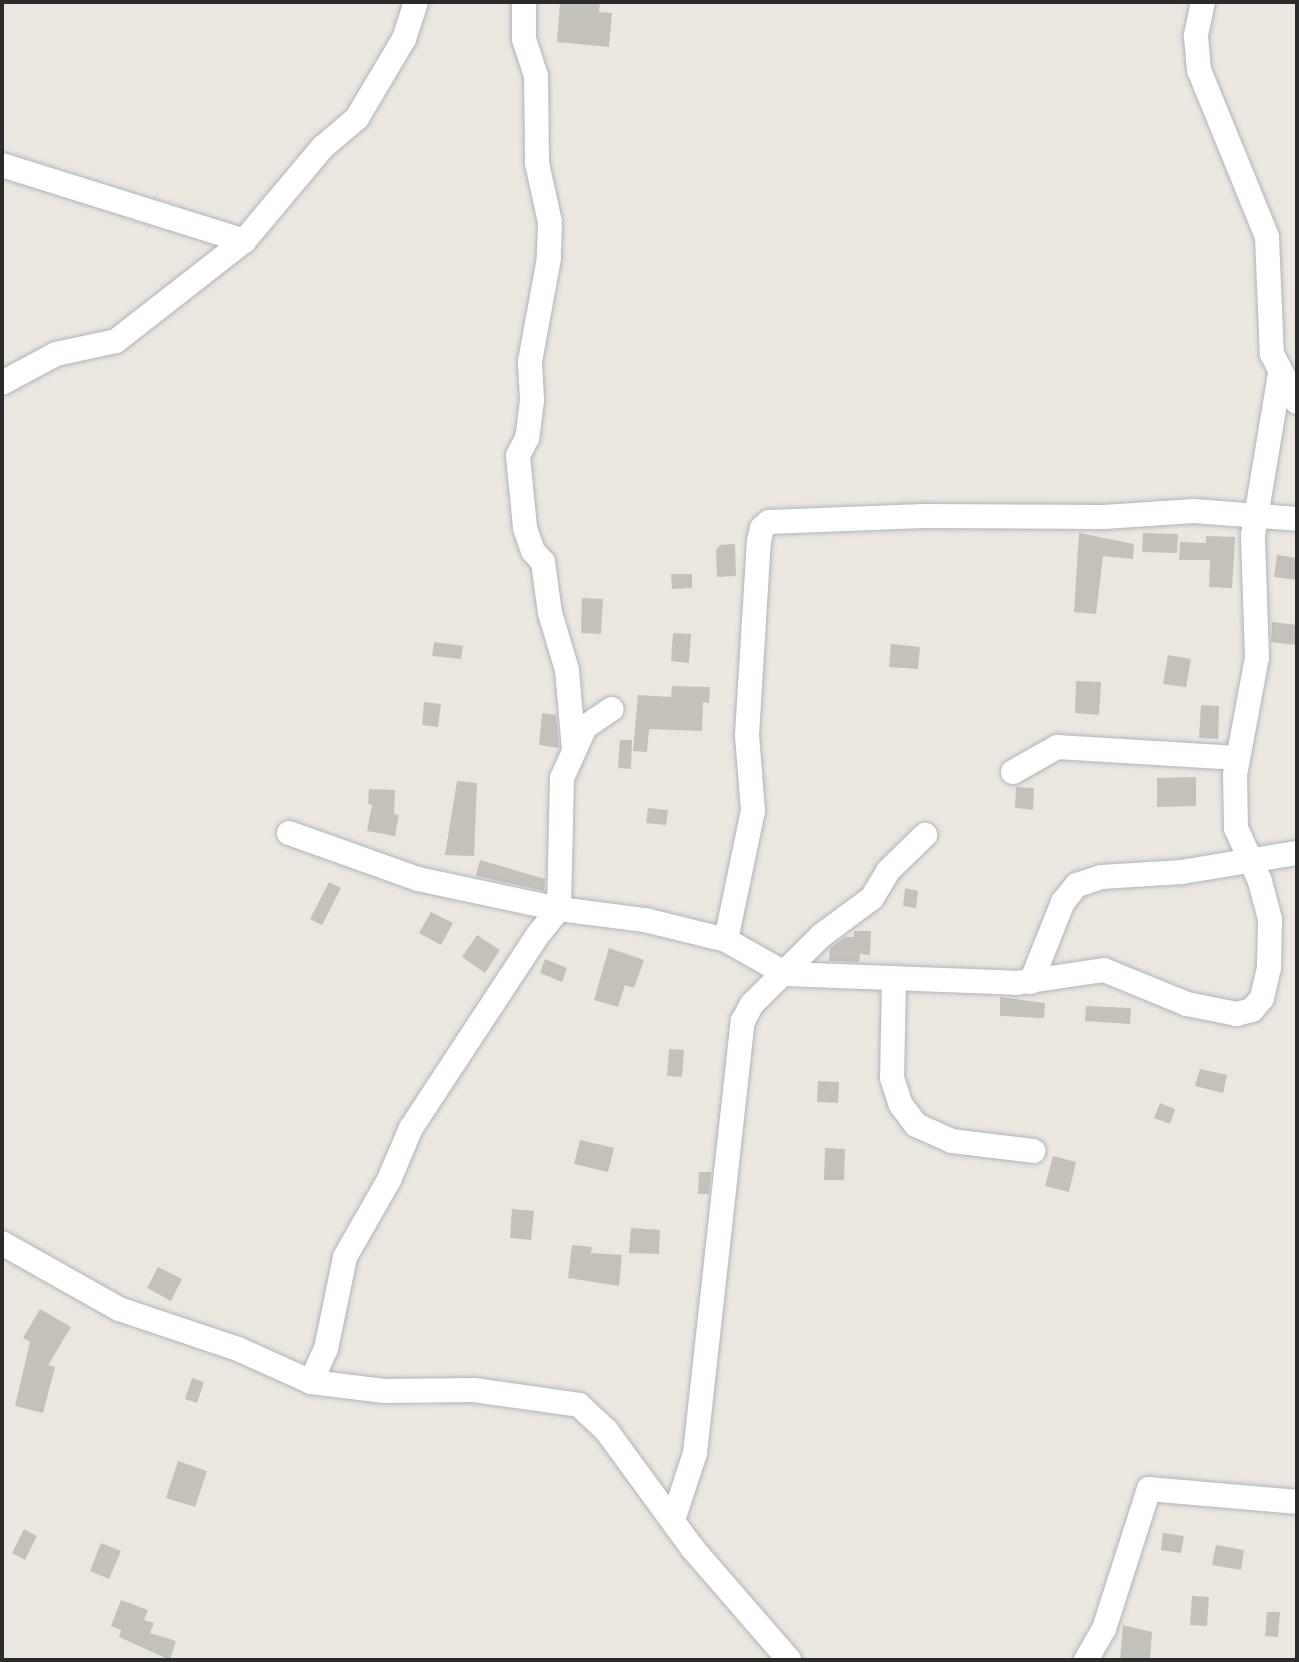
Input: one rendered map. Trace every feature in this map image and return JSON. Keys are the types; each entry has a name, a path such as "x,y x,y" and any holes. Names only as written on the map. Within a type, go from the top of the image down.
{"street":[{"path":"2,383 56,354 116,341 244,241 323,147 357,118 404,39 416,2"},
{"path":"524,2 524,39 536,76 537,163 550,222 550,258 530,362 532,400 527,438 518,456 526,527 533,551 543,562 550,613 567,670 575,750"},
{"path":"289,833 418,879 559,909 645,920 726,940 786,974 1031,982 1104,970 1187,1004 1237,1014 1252,1010 1262,998 1269,968 1270,919 1251,858 1236,828 1238,758 1260,633 1254,566 1258,516 1292,387 1269,335 1267,237 1199,70 1196,36 1203,2"},
{"path":"2,165 244,241"},
{"path":"726,940 754,811 746,755 762,528 769,522 925,516 1104,517 1194,510 1297,519"},
{"path":"311,1382 326,1349 345,1257 389,1180 411,1128 537,936 559,909 562,778 585,727 612,709"},
{"path":"1013,772 1057,747 1238,758"},
{"path":"674,1517 697,1441 743,1021 752,1004 786,974 822,935 865,905 888,871 925,835"},
{"path":"1031,982 1063,902 1077,884 1101,877 1182,872 1251,858 1297,853"},
{"path":"894,978 892,1078 901,1105 916,1125 952,1141 1033,1151"},
{"path":"2,1243 119,1309 238,1349 311,1382 384,1391 474,1391 579,1405 606,1430 674,1517 693,1549 789,1660"},
{"path":"1086,1660 1104,1629 1149,1489 1297,1502"}],"building":[{"path":"560,2 600,2 599,12 612,13 609,47 557,42"},
{"path":"1079,533 1134,544 1133,559 1103,556 1096,614 1074,612"},
{"path":"1143,533 1178,534 1177,553 1142,552"},
{"path":"1206,536 1235,537 1232,588 1209,587 1210,560 1179,560 1180,542 1206,543"},
{"path":"735,544 736,576 717,577 716,550 720,545"},
{"path":"1277,555 1297,558 1297,580 1274,577"},
{"path":"671,574 692,574 692,588 672,589"},
{"path":"582,598 603,599 601,634 581,633"},
{"path":"1272,622 1297,625 1296,645 1271,642"},
{"path":"673,633 691,634 689,663 671,661"},
{"path":"434,642 463,646 461,659 432,656"},
{"path":"891,644 920,647 918,669 889,667"},
{"path":"1168,655 1191,659 1186,687 1163,684"},
{"path":"1076,681 1101,682 1099,715 1075,713"},
{"path":"672,686 710,687 709,703 703,702 702,731 649,729 647,752 633,751 638,695 671,697"},
{"path":"424,702 441,704 438,727 422,725"},
{"path":"1201,705 1219,706 1218,739 1199,738"},
{"path":"542,713 556,715 559,748 539,745"},
{"path":"620,740 632,740 631,769 618,768"},
{"path":"1196,777 1196,806 1157,807 1157,778"},
{"path":"457,781 477,783 474,856 445,855"},
{"path":"1016,787 1034,788 1033,810 1015,808"},
{"path":"369,789 395,790 394,814 399,815 395,836 367,831 372,805 368,804"},
{"path":"648,808 668,810 666,825 646,823"},
{"path":"480,860 545,879 544,891 476,876"},
{"path":"329,882 341,888 322,925 310,919"},
{"path":"905,888 918,891 916,908 903,906"},
{"path":"431,912 453,923 441,945 419,933"},
{"path":"854,931 871,931 870,955 860,954 859,962 829,961 830,948 845,937 854,937"},
{"path":"477,935 500,950 485,973 462,957"},
{"path":"609,948 644,960 634,988 625,985 618,1007 594,1000"},
{"path":"545,959 567,968 562,982 540,973"},
{"path":"1000,997 1045,1003 1044,1018 1000,1016"},
{"path":"1086,1006 1131,1008 1130,1024 1085,1021"},
{"path":"669,1049 684,1050 682,1077 667,1076"},
{"path":"1200,1069 1227,1075 1223,1093 1195,1086"},
{"path":"818,1081 839,1082 838,1103 817,1102"},
{"path":"1160,1103 1175,1109 1170,1124 1154,1118"},
{"path":"580,1140 614,1148 608,1172 574,1164"},
{"path":"825,1148 845,1149 844,1180 824,1180"},
{"path":"1053,1156 1076,1162 1069,1192 1045,1186"},
{"path":"699,1172 711,1172 709,1194 698,1194"},
{"path":"512,1209 534,1211 531,1240 510,1238"},
{"path":"631,1228 660,1230 659,1254 629,1253"},
{"path":"572,1245 592,1247 591,1253 622,1255 619,1286 568,1278"},
{"path":"158,1267 182,1279 171,1301 147,1288"},
{"path":"40,1309 71,1327 48,1365 55,1367 43,1413 15,1406 30,1342 23,1338"},
{"path":"192,1378 204,1382 197,1403 185,1399"},
{"path":"178,1461 207,1471 195,1507 166,1498"},
{"path":"24,1529 37,1536 25,1560 12,1553"},
{"path":"1163,1533 1184,1536 1181,1553 1161,1550"},
{"path":"101,1543 121,1551 109,1579 90,1571"},
{"path":"1216,1545 1244,1550 1241,1570 1212,1565"},
{"path":"1192,1596 1209,1597 1207,1626 1190,1625"},
{"path":"121,1600 148,1610 144,1620 154,1623 150,1633 176,1641 170,1660 119,1637 121,1630 111,1626"},
{"path":"1267,1612 1280,1612 1278,1637 1265,1636"},
{"path":"1123,1625 1152,1632 1150,1660 1120,1660"}]}
